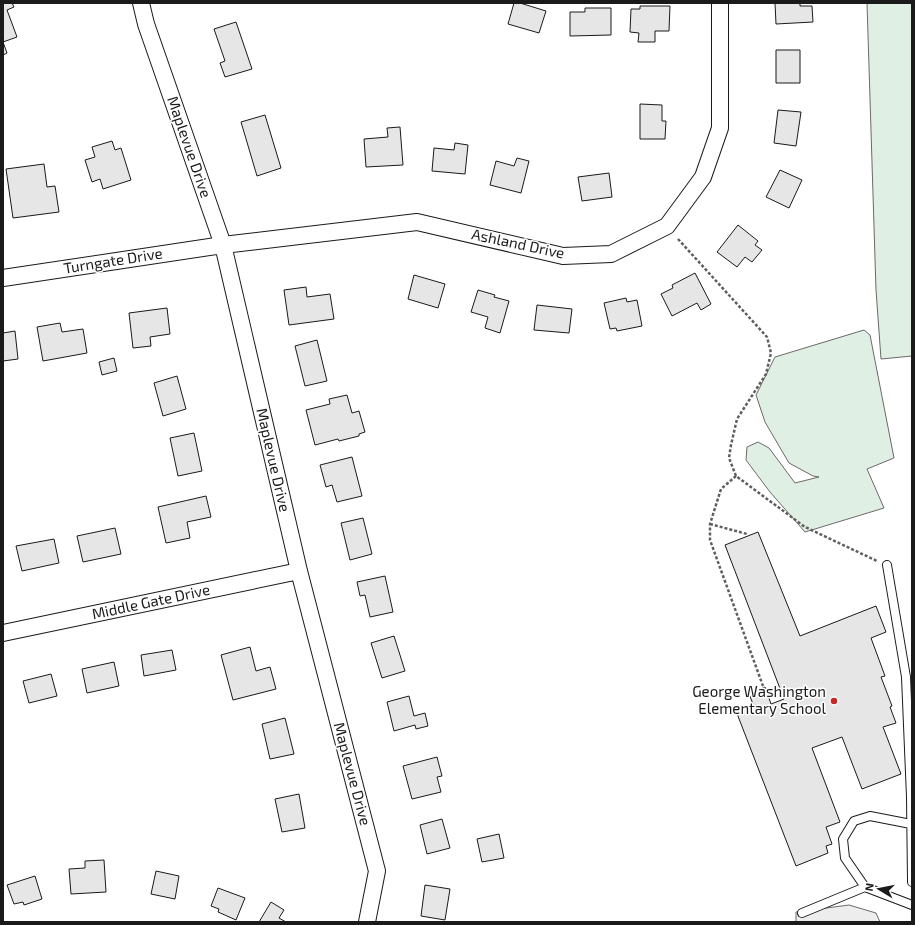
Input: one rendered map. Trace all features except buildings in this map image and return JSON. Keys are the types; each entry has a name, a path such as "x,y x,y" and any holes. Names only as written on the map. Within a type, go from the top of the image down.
{"street":[{"name":"Maplevue Drive","path":"141,3 146,24 222,244 299,571 377,871 366,922"},
{"name":"Ashland Drive","path":"222,244 417,222 563,256 611,254 667,226 703,177 720,128 720,3"},
{"name":"Turngate Drive","path":"3,278 222,244"},
{"name":"Middle Gate Drive","path":"3,633 299,571"}],"lane":[{"path":"887,565 906,677 912,882"},
{"path":"911,824 870,816 854,821 844,839 844,858 865,887 912,905"},
{"path":"802,913 865,887"}],"path":[{"path":"667,226 767,337 771,353 766,374 737,419 728,458 736,476 805,527 887,565"},
{"path":"736,476 721,489 710,524 710,540 763,686"},
{"path":"710,524 747,534"}],"green space":[{"path":"867,3 912,3 912,356 881,359 876,290"},
{"path":"864,330 870,335 894,458 867,469 884,508 805,532 770,492 746,460 747,447 758,442 769,448 795,483 819,477 813,476 789,463 765,422 756,395 775,357"}],"shaded area":[{"path":"849,905 876,913 880,922 796,922 796,912"}],"place":[{"name":"George Washington Elementary School","path":"834,701"}]}
